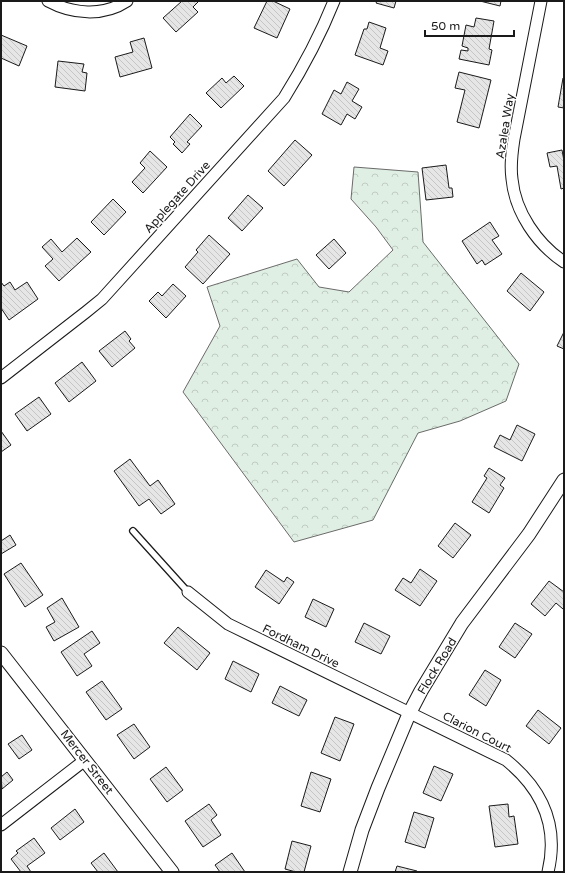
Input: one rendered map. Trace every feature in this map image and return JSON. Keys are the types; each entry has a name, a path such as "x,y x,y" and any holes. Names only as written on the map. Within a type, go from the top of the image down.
{"street":[{"path":"48,1 65,9 80,12 94,12 110,9 127,1"},
{"name":"Applegate Drive","path":"1,378 102,299 284,98 305,65 323,30 334,1"},
{"name":"Azalea Way","path":"542,1 514,139 511,162 512,180 515,196 522,214 534,233 544,247 564,262"},
{"name":"Flock Road","path":"350,872 362,830 409,714 462,623 529,534 564,480"},
{"name":"Fordham Drive","path":"188,592 228,624 409,714"},
{"name":"Mercer Street","path":"1,653 172,872"},
{"name":"Clarion Court","path":"409,714 506,760 520,771 532,785 548,818 551,834 551,852 548,872"},
{"path":"1,825 85,760"}],"lane":[{"path":"134,531 188,592"}],"green space":[{"path":"354,167 418,172 423,242 519,364 506,401 460,421 418,433 373,520 294,542 183,392 220,326 207,287 297,259 319,287 349,292 393,250 376,227 351,199"}],"building":[{"path":"182,1 197,1 198,2 193,7 198,12 176,32 163,18"},
{"path":"267,1 273,1 290,9 277,38 254,28"},
{"path":"377,1 396,1 394,8 376,3"},
{"path":"480,1 501,1 500,6"},
{"path":"476,18 494,21 489,49 492,50 489,65 459,59 461,50 468,51 468,48 462,46 466,25 474,27"},
{"path":"369,22 386,28 380,48 388,51 383,65 355,55 364,29 367,29"},
{"path":"1,35 27,46 19,66 1,58"},
{"path":"144,38 152,68 120,77 115,57 133,52 130,42"},
{"path":"58,61 84,64 82,72 87,73 85,91 55,87"},
{"path":"459,72 491,80 479,128 457,122 465,90 455,88"},
{"path":"234,76 244,86 221,108 206,93 222,78 226,83"},
{"path":"564,78 564,108 558,107"},
{"path":"347,82 359,89 352,101 362,107 355,119 347,114 341,125 322,114 334,90 341,94"},
{"path":"190,114 202,126 187,142 190,144 182,153 173,144 175,142 170,137"},
{"path":"295,140 312,155 284,186 268,171"},
{"path":"562,150 564,161 564,188 561,189 557,166 550,167 547,153"},
{"path":"150,151 167,167 143,193 132,182 145,168 140,163"},
{"path":"446,165 449,188 452,188 453,197 426,200 422,168"},
{"path":"248,195 263,208 242,231 228,218"},
{"path":"113,199 126,212 104,235 91,222"},
{"path":"490,222 499,236 492,240 502,254 485,265 482,260 477,264 462,241"},
{"path":"209,235 230,254 203,284 185,267 198,252 196,250"},
{"path":"77,238 91,252 59,281 45,266 53,259 42,247 51,239 62,252"},
{"path":"334,239 346,253 329,269 316,255"},
{"path":"521,273 544,292 530,311 507,291"},
{"path":"1,282 4,286 10,282 15,290 27,282 38,299 9,320 1,308"},
{"path":"173,284 186,296 166,318 149,301 158,292 162,296"},
{"path":"125,331 131,339 129,341 135,348 112,367 99,351"},
{"path":"564,332 564,349 557,346"},
{"path":"82,362 96,381 69,402 55,383"},
{"path":"39,397 51,414 27,431 15,414"},
{"path":"517,425 535,434 522,461 494,447 500,435 510,440"},
{"path":"1,431 11,445 1,452"},
{"path":"130,459 150,486 158,480 175,504 161,514 149,499 139,506 114,471"},
{"path":"489,468 505,478 500,485 504,488 489,513 472,502 487,478 484,476"},
{"path":"455,523 471,535 453,558 438,546"},
{"path":"10,535 16,545 1,554 1,541"},
{"path":"21,563 43,595 25,607 4,574"},
{"path":"420,569 437,581 420,606 395,590 403,578 411,583"},
{"path":"266,570 284,582 287,577 294,582 279,604 255,587"},
{"path":"549,581 564,592 564,608 563,609 556,603 545,616 531,604"},
{"path":"62,598 79,627 54,641 46,627 55,622 47,608"},
{"path":"313,599 334,609 326,627 305,617"},
{"path":"364,623 390,636 381,654 355,642"},
{"path":"515,623 532,634 515,658 499,647"},
{"path":"178,627 210,653 197,670 164,643"},
{"path":"92,631 100,643 84,654 92,666 77,676 61,652"},
{"path":"233,661 259,674 251,692 225,679"},
{"path":"485,670 501,680 486,706 469,695"},
{"path":"102,681 122,709 106,720 86,692"},
{"path":"280,686 307,700 299,716 272,703"},
{"path":"538,710 561,728 549,744 526,726"},
{"path":"335,717 354,724 340,761 321,753"},
{"path":"134,724 150,747 134,759 117,735"},
{"path":"22,735 32,750 19,759 8,744"},
{"path":"434,766 453,774 441,801 423,793"},
{"path":"166,767 183,790 167,802 150,779"},
{"path":"7,772 13,780 2,789 1,777"},
{"path":"311,772 331,779 320,812 301,806"},
{"path":"209,804 217,815 211,820 221,835 203,847 185,821"},
{"path":"508,804 509,817 514,816 518,844 495,847 489,806"},
{"path":"75,809 84,822 60,840 51,828"},
{"path":"414,812 434,818 425,848 405,842"},
{"path":"34,838 45,853 27,866 31,872 21,872 11,859 18,853 16,851"},
{"path":"292,841 311,846 304,872 296,872 285,869"},
{"path":"104,853 118,872 98,872 91,863"},
{"path":"232,853 245,872 220,872 215,865"},
{"path":"397,866 417,871 395,872"}]}
